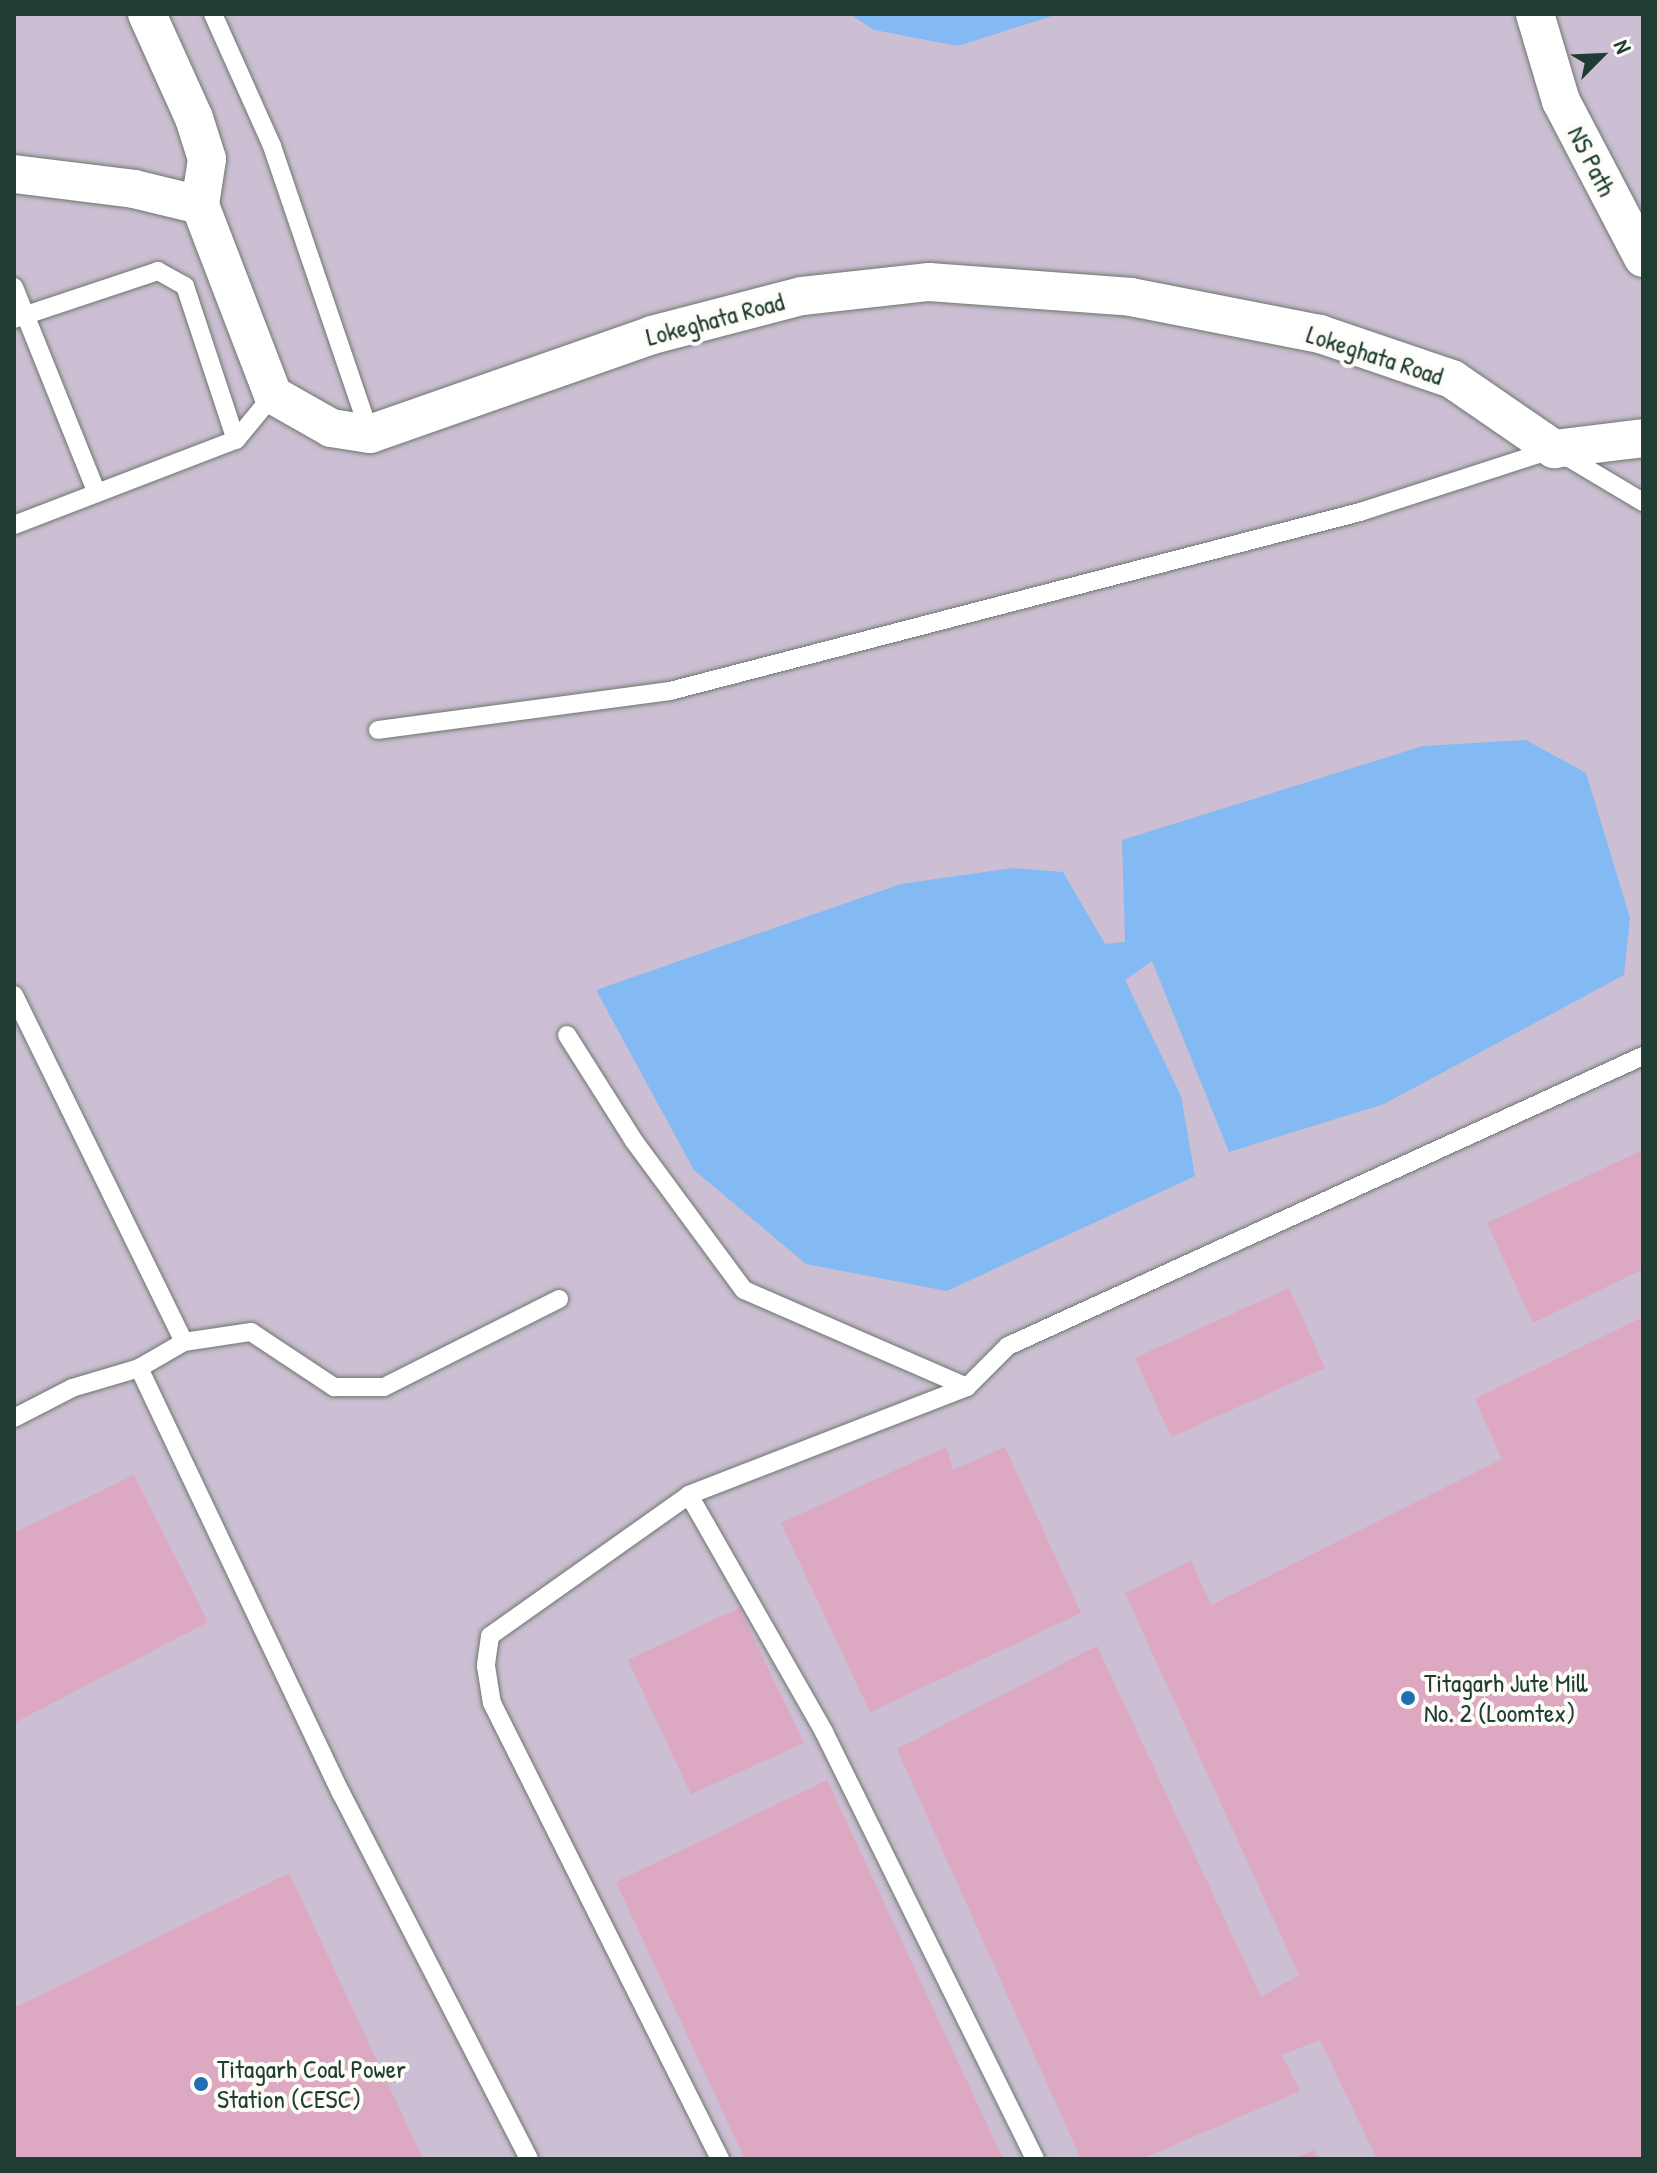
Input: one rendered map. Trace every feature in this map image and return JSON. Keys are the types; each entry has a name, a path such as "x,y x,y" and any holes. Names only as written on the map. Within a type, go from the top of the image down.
{"street":[{"path":"147,14 207,159 200,205 273,395"},
{"name":"NS Path","path":"1535,14 1561,101 1643,257"},
{"path":"14,174 200,205"},
{"name":"Lokeghata Road","path":"273,395 331,428 370,434 652,335 802,296 929,282 1131,297 1320,334 1452,379 1554,449"},
{"path":"1554,449 1643,438"}],"lane":[{"path":"213,14 272,146 370,434"},
{"path":"20,316 158,271 185,286 236,440"},
{"path":"14,287 20,316 97,493"},
{"path":"14,525 236,440 273,395"},
{"path":"378,730 670,691 1360,512 1554,449 1643,502"},
{"path":"14,995 184,1342"},
{"path":"567,1035 634,1141 744,1290 967,1387"},
{"path":"720,2159 492,1703 486,1666 490,1636 689,1495 967,1387 1008,1346 1643,1056"},
{"path":"14,1418 72,1388 139,1368 184,1342 251,1332 334,1387 384,1387 559,1299"},
{"path":"139,1368 341,1793 529,2159"},
{"path":"689,1495 824,1732 1035,2159"}],"shaded area":[{"path":"14,14 1643,14 1643,2159 14,2159"}],"water":[{"path":"850,14 1058,14 958,46 874,30"},
{"path":"1526,740 1586,773 1630,918 1624,975 1384,1104 1229,1152 1152,961 1125,980 1181,1096 1195,1176 947,1291 806,1264 694,1170 596,990 901,884 1013,868 1063,872 1105,944 1125,942 1122,840 1423,746"}],"building":[{"path":"1643,1150 1643,1269 1533,1323 1487,1223"},
{"path":"1289,1288 1325,1368 1171,1437 1135,1358"},
{"name":"Titagarh Jute Mill No. 2 (Loomtex)","path":"1643,1317 1643,2159 1377,2159 1320,2040 1282,2055 1300,2091 1141,2159 1081,2159 897,1749 1097,1646 1261,1997 1299,1975 1125,1593 1191,1561 1211,1605 1502,1459 1475,1399"},
{"path":"946,1447 953,1470 1005,1447 1081,1613 870,1712 781,1523"},
{"path":"134,1475 208,1622 14,1723 14,1533"},
{"path":"739,1608 804,1743 691,1794 628,1660"},
{"path":"827,1780 1003,2159 745,2159 616,1882"},
{"name":"Titagarh Coal Power Station (CESC)","path":"289,1873 423,2159 14,2159 14,2008"},
{"path":"1314,2150 1318,2159 1294,2159"}],"place":[{"name":"Titagarh Jute Mill No. 2 (Loomtex)","path":"1408,1698"},
{"name":"Titagarh Coal Power Station (CESC)","path":"201,2084"}]}
